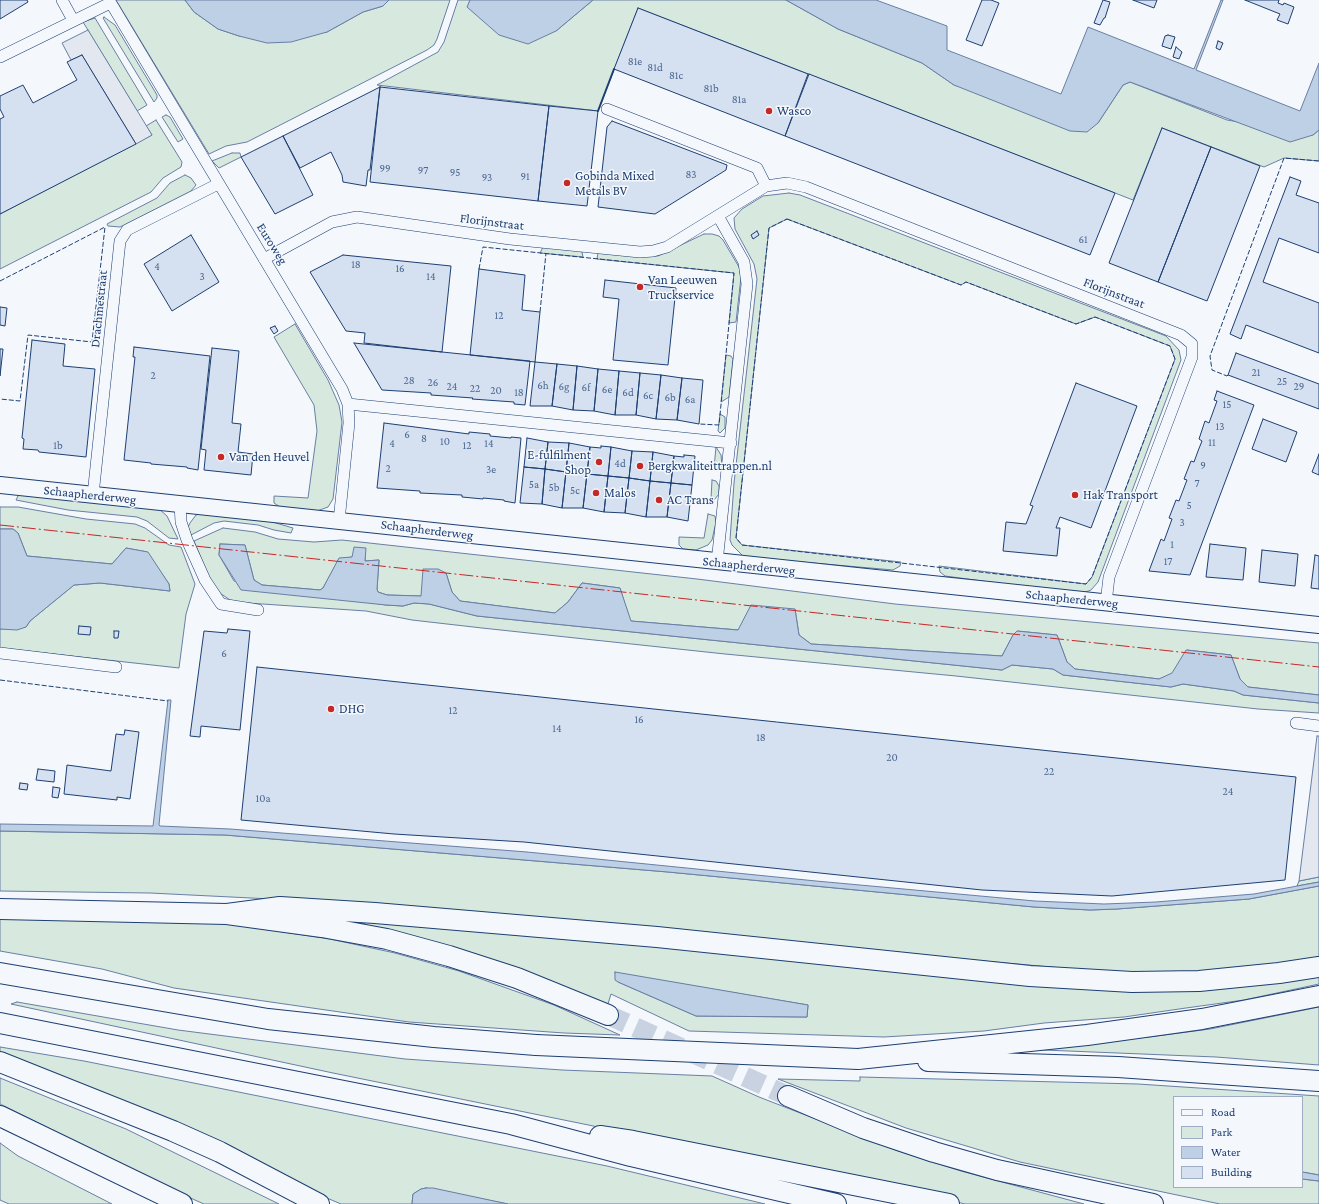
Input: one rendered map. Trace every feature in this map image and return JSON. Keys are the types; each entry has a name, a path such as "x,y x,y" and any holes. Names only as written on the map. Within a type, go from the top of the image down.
{"highway":[{"path":"227,914 280,907 375,913 657,937 1030,976 1132,982 1199,981 1280,973 1319,967"},
{"path":"0,909 227,914 322,926 387,939 435,952 517,978 608,1014"},
{"path":"0,973 268,1019 434,1037 536,1045 858,1059 1118,1067 1319,1081"},
{"path":"858,1059 1087,1035 1202,1019 1319,996"},
{"path":"0,1023 511,1124 633,1141 949,1204"},
{"path":"0,1062 173,1131 220,1152 319,1204"},
{"path":"788,1096 863,1128 934,1152 997,1170 1153,1204"},
{"path":"0,1116 182,1204"},
{"path":"511,1124 631,1156 836,1204"}],"street":[{"path":"62,0 73,20"},
{"path":"0,57 109,1"},
{"name":"Euroweg","path":"109,1 334,374 348,404 349,423 339,521"},
{"path":"607,109 757,168 766,186"},
{"name":"Florijnstraat","path":"264,259 332,222 357,217 510,239 640,252 667,247 766,186 787,183 806,188 1181,335 1192,344 1192,357 1110,577 1106,603"},
{"name":"Drachmestraat","path":"93,495 120,241 128,230 218,184"},
{"path":"718,216 744,262 747,272 746,297 718,562"},
{"path":"348,404 731,443"},
{"name":"Schaapherderweg","path":"0,485 1319,625"},
{"path":"180,504 181,522 187,540 205,580 221,604 258,610"},
{"path":"0,653 116,667"},
{"path":"1296,723 1319,726"}],"green space":[{"path":"116,0 185,0 194,12 218,29 239,36 327,32 363,12 383,6 389,0 450,0 437,39 434,45 427,50 247,142 226,146 209,154"},
{"path":"458,0 470,0 468,7 556,31 593,0 786,0 838,29 922,63 954,85 1098,123 1123,85 1130,82 1227,120 1313,135 1319,130 1319,161 1284,158 1264,167 1162,128 1133,200 638,8 598,111 377,85 438,52 444,42"},
{"path":"104,17 115,25 157,95 154,102 103,18"},
{"path":"95,18 147,105 137,111 83,22"},
{"path":"166,115 170,117 183,139 178,142 162,117"},
{"path":"156,120 182,162 181,167 163,178 151,192 0,269 0,214 152,135 146,126"},
{"path":"232,153 240,153 241,157 219,168 212,161"},
{"path":"185,175 191,178 196,185 191,191 120,227 108,226 107,224 157,198 170,183"},
{"path":"789,193 800,195 1166,336 1179,350 1181,360 1098,582 1091,590 1080,594 945,576 940,572 939,566 1086,584 1092,577 1175,359 1170,346 1095,317 1076,324 966,282 961,285 787,219 769,228 736,538 742,545 901,562 900,566 893,570 744,557 732,545 730,540 734,483 757,279 754,264 735,229 734,218 742,209 763,196"},
{"path":"704,234 719,236 739,267 741,277 736,322 729,323 734,273 597,259 598,253 658,256"},
{"path":"543,247 577,249 582,252 583,257 540,253"},
{"path":"295,324 328,380 339,405 342,422 333,499 328,507 317,511 280,507 274,503 274,496 308,498 317,431 314,405 274,337"},
{"path":"726,355 731,356 733,359 729,397 721,402"},
{"path":"720,414 725,417 725,428 720,433 718,431"},
{"path":"716,447 721,455 722,465 718,469 714,468"},
{"path":"712,480 716,481 719,486 719,494 714,500 711,499"},
{"path":"19,494 159,509 167,516 178,539 169,538 147,521 137,517 68,510 16,500"},
{"path":"0,507 18,507 86,519 135,524 145,528 169,545 181,547 195,584 186,614 179,668 0,648 0,629 26,627 30,621 74,585 100,583 170,591 169,584 147,552 126,548 112,564 27,556 18,533 13,529 0,529"},
{"path":"203,513 269,521 293,528 291,533 258,525 224,521 214,523 191,535 188,527 190,523 196,515"},
{"path":"708,514 715,516 716,522 712,540 708,545 696,550 683,549 679,545 679,537 704,538"},
{"path":"223,528 255,532 278,539 314,542 342,540 697,579 895,604 1319,643 1319,695 1248,687 1240,679 1231,655 1187,650 1172,674 1159,679 1075,669 1067,662 1057,635 1017,631 1013,635 1002,656 811,644 799,635 795,609 739,630 630,621 620,588 582,583 568,602 555,613 460,601 452,592 446,573 421,596 387,595 378,592 379,560 365,561 365,548 352,557 339,559 323,588 320,590 262,585 254,580 245,545 220,544 219,555 234,581 386,605 403,606 414,603 429,604 477,616 1002,670 1012,665 1053,669 1063,675 1171,687 1183,684 1234,691 1243,695 1319,703 1319,713 1258,709 956,676 725,654 482,628 412,620 366,611 233,602 214,589 194,541"},
{"path":"0,831 225,835 668,872 1034,907 1090,910 1249,899 1319,886 1319,962 1292,966 1156,974 1073,969 312,901 150,893 0,891"},
{"path":"1319,877 1319,882 1297,886 1299,881"},
{"path":"0,917 216,922 330,939 395,953 459,971 554,1005 620,1035 564,1033 409,1022 174,988 102,969 0,951"},
{"path":"365,917 1041,983 1319,972 1319,984 1244,1000 1124,1017 1044,1023 984,1031 884,1037 689,1031 611,994 607,1007 364,927","holes":["615,973 808,1005 807,1017 696,1016 618,982"]},
{"path":"17,1002 178,1030 405,1059 562,1070 712,1076 759,1097 898,1151 961,1171 1084,1204 965,1204 898,1188 333,1073 11,1004"},
{"path":"1319,1007 1319,1065 1216,1057 1019,1049 1149,1037 1210,1029"},
{"path":"0,1047 84,1061 607,1166 765,1204 508,1204 426,1188 413,1194 412,1204 341,1204 0,1058"},
{"path":"860,1077 1138,1084 1319,1096 1319,1175 1303,1172 1303,1096 1173,1096 1173,1188 1303,1188 1303,1179 1319,1181 1319,1204 1220,1204 1020,1162 906,1128 778,1079 860,1081"},
{"path":"0,1078 126,1129 279,1204 204,1204 177,1192 0,1104"},
{"path":"0,1143 18,1156 112,1204 9,1204 0,1200"}],"shaded area":[{"path":"88,30 152,135 136,144 82,55 71,60 62,43"},
{"path":"1317,736 1319,736 1319,877 1299,881"}],"water":[{"path":"185,0 389,0 383,6 363,12 327,32 291,42 267,43 218,29 194,12"},
{"path":"470,0 593,0 556,31 528,44 499,35 467,7"},
{"path":"786,0 876,0 947,26 947,50 1061,94 1088,27 1194,69 1221,0 1223,0 1196,70 1300,111 1319,63 1319,130 1313,135 1290,142 1130,82 1123,85 1098,123 1087,132 1070,131 954,85 922,63 838,29"},
{"path":"0,529 13,529 18,533 27,556 112,564 126,548 148,552 169,584 170,591 100,583 74,585 30,621 26,627 17,630 0,629"},
{"path":"220,544 245,545 254,580 262,585 320,590 323,588 339,558 352,557 354,547 366,548 365,561 379,560 377,589 378,592 387,595 421,596 423,569 438,569 446,573 452,592 460,601 555,613 568,602 582,583 620,588 631,621 738,630 751,605 795,609 799,635 811,644 1002,656 1013,635 1017,631 1057,635 1067,662 1075,669 1159,679 1172,673 1186,650 1231,655 1240,679 1248,687 1319,695 1319,703 1243,695 1234,691 1183,684 1171,687 1063,675 1053,669 1012,665 1002,670 477,616 429,604 414,603 403,606 386,605 241,590 219,555"},
{"path":"168,700 171,700 160,826 230,829 527,852 1035,901 1104,904 1156,902 1254,894 1319,882 1319,886 1249,899 1090,910 1034,907 668,872 225,835 0,831 0,824 153,826"},
{"path":"615,972 808,1005 807,1017 696,1016 618,982 615,980"},
{"path":"1303,1172 1319,1175 1319,1181 1303,1179"},
{"path":"426,1188 433,1188 508,1204 412,1204 413,1194"}],"building":[{"path":"0,0 27,0 28,2 0,19"},
{"path":"982,0 991,0 999,3 982,46 966,40"},
{"path":"1103,0 1110,2 1105,18 1100,25 1094,23"},
{"path":"1133,0 1157,0 1154,8"},
{"path":"1245,0 1279,0 1278,3 1283,5 1284,3 1294,7 1288,24 1277,20 1280,14"},
{"path":"638,8 808,74 785,136 614,69"},
{"path":"1168,35 1175,37 1171,49 1162,46 1165,36"},
{"path":"1218,41 1223,43 1220,50 1216,48"},
{"path":"1176,47 1182,52 1179,59 1173,57"},
{"path":"82,55 136,144 0,214 0,119 4,117 0,109 0,96 23,85 33,103 77,80 67,62"},
{"path":"809,74 1115,193 1090,255 785,136"},
{"path":"380,87 549,106 538,201 370,182"},
{"path":"380,87 370,170 368,170 366,186 343,182 342,175 331,152 300,168 283,136"},
{"path":"549,106 598,111 587,206 538,201"},
{"path":"612,121 727,165 726,170 655,214 598,207 607,127"},
{"path":"1162,128 1211,147 1158,282 1109,263"},
{"path":"283,136 313,195 275,214 241,157"},
{"path":"1211,147 1260,166 1207,301 1158,282"},
{"path":"1290,177 1301,181 1296,195 1319,203 1319,253 1279,238 1263,282 1319,303 1319,353 1246,325 1241,339 1230,334"},
{"path":"757,231 759,235 753,239 751,235"},
{"path":"191,235 219,282 172,311 144,264"},
{"path":"343,255 451,266 442,352 364,343 365,333 346,331 310,272"},
{"path":"479,269 525,275 522,310 540,312 535,362 470,355"},
{"path":"605,280 676,288 668,365 613,360 619,299 603,297"},
{"path":"0,307 7,308 5,326 0,325"},
{"path":"275,326 278,331 274,334 270,328"},
{"path":"32,340 65,344 63,366 95,369 86,457 23,449 24,439 22,438"},
{"path":"354,343 530,361 525,405 514,404 514,402 431,395 431,393 382,390"},
{"path":"134,347 210,356 198,470 187,467 124,460 135,357 133,357"},
{"path":"212,348 239,351 232,423 241,424 238,452 253,454 251,475 204,470 206,450 201,449"},
{"path":"0,349 3,349 0,376"},
{"path":"1236,353 1319,384 1319,409 1228,375"},
{"path":"535,362 557,364 552,406 530,406"},
{"path":"557,364 577,366 573,410 552,406"},
{"path":"577,366 598,369 594,411 573,410"},
{"path":"598,369 619,371 615,415 594,411"},
{"path":"619,371 640,373 636,415 615,415"},
{"path":"640,373 661,375 656,419 636,415"},
{"path":"661,375 682,378 677,420 656,419"},
{"path":"682,378 703,380 699,424 677,420"},
{"path":"1076,383 1137,406 1091,528 1060,517 1056,528 1060,528 1057,556 1003,551 1006,522 1026,524 1033,506 1030,505"},
{"path":"1217,391 1254,405 1190,575 1149,571 1161,539 1164,541 1172,519 1169,518 1176,500 1179,501 1187,480 1184,479 1191,461 1194,462 1202,441 1199,439 1205,421 1209,423 1217,401 1214,400"},
{"path":"1263,419 1297,432 1286,462 1252,449"},
{"path":"384,423 469,434 469,432 490,434 490,436 521,438 515,503 504,500 462,497 462,495 420,493 420,491 377,488"},
{"path":"527,438 548,442 545,469 524,467"},
{"path":"548,442 569,443 566,472 545,469"},
{"path":"569,443 590,447 587,474 566,472"},
{"path":"601,446 611,447 608,476 587,474 590,447 601,448"},
{"path":"611,447 632,451 629,478 608,476"},
{"path":"632,451 653,452 650,481 629,478"},
{"path":"653,452 674,456 671,483 650,481"},
{"path":"1319,454 1319,475 1312,472"},
{"path":"684,455 695,456 692,485 671,483 674,456 684,457"},
{"path":"284,456 295,457 295,461 284,460"},
{"path":"524,467 545,469 542,504 520,503"},
{"path":"545,469 566,472 562,508 542,504"},
{"path":"566,472 587,474 583,508 562,508"},
{"path":"587,474 608,476 604,512 583,508"},
{"path":"608,476 629,478 625,513 604,512"},
{"path":"629,478 650,481 646,517 625,513"},
{"path":"650,481 671,483 667,517 646,517"},
{"path":"671,483 692,485 688,521 667,517"},
{"path":"1210,544 1246,548 1243,580 1206,577"},
{"path":"1262,550 1298,554 1295,586 1259,582"},
{"path":"1315,555 1319,556 1319,589 1311,588"},
{"path":"79,626 91,627 90,635 78,634"},
{"path":"228,629 250,631 240,730 201,726 200,737 190,736 204,631 227,633"},
{"path":"114,631 119,631 118,638 114,638"},
{"path":"257,667 1296,777 1285,880 1112,896 982,890 524,842 394,834 241,820"},
{"path":"125,730 139,732 130,799 117,797 117,800 64,794 67,765 111,771 116,734 124,735"},
{"path":"38,769 55,771 54,782 36,780"},
{"path":"20,783 28,784 27,790 19,789"},
{"path":"53,787 60,788 58,798 52,797"}],"tunnel":[{"path":"608,1015 788,1096"}],"fence":[{"path":"1228,375 1227,376 1212,370 1210,356 1284,158 1319,161"},
{"path":"787,219 961,285 966,282 1076,324 1095,317 1170,346 1175,359 1092,577 1086,584 742,545 736,538 769,228 787,219"},
{"path":"0,281 105,227 92,342 28,335 20,401 0,399"},
{"path":"479,269 483,247 734,273 719,425 699,424"},
{"path":"540,312 546,253"},
{"path":"0,680 168,701"}],"wall":[{"path":"598,111 614,69"}],"power":[{"path":"0,525 1319,667"}],"place":[{"name":"Wasco","path":"769,111"},
{"name":"Gobinda Mixed Metals BV","path":"567,183"},
{"name":"Van Leeuwen Truckservice","path":"640,287"},
{"name":"Van den Heuvel","path":"221,457"},
{"name":"E-fulfilment Shop","path":"599,462"},
{"name":"Bergkwaliteittrappen.nl","path":"640,466"},
{"name":"Malos","path":"596,493"},
{"name":"Hak Transport","path":"1075,495"},
{"name":"AC Trans","path":"659,500"},
{"name":"DHG","path":"331,709"}]}
